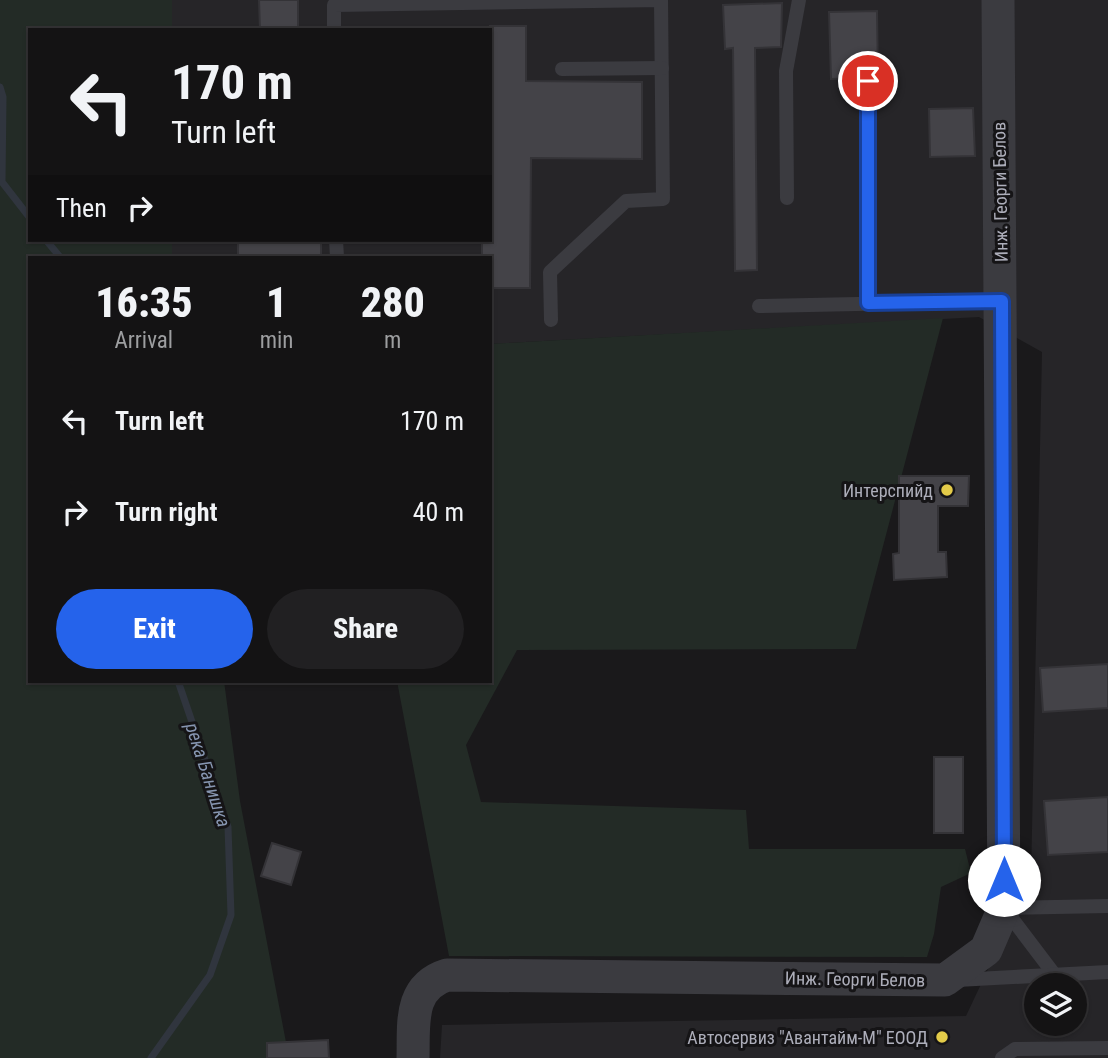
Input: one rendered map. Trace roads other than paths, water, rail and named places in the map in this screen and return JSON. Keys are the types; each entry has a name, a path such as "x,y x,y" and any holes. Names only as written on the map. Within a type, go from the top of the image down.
{"street":[{"name":"Инж. Георги Белов","path":"413,1058 418,996 436,978 447,975 945,980 986,950 1004,908 998,0"}],"lane":[{"path":"334,28 332,3 661,0 663,199 626,201 550,272 551,320"},
{"path":"787,198 786,71 799,0"},
{"path":"562,69 662,68"},
{"path":"868,81 868,303"},
{"path":"760,306 1002,301"},
{"path":"1004,908 1108,906"},
{"path":"1004,908 1054,973"},
{"path":"1082,973 1108,972"},
{"path":"945,980 1024,976"},
{"path":"1002,1058 1015,1049 1108,1048"}],"waterway":[{"name":"река Банишка","path":"0,87 3,97 2,182 28,215"},
{"name":"река Банишка","path":"48,242 59,256"},
{"name":"река Банишка","path":"151,1058 210,975 231,915 228,827 179,683"}],"place":[{"name":"Интерспийд","path":"947,490"},
{"name":"Автосервиз \"Авантайм-М\" ЕООД","path":"942,1037"}]}
